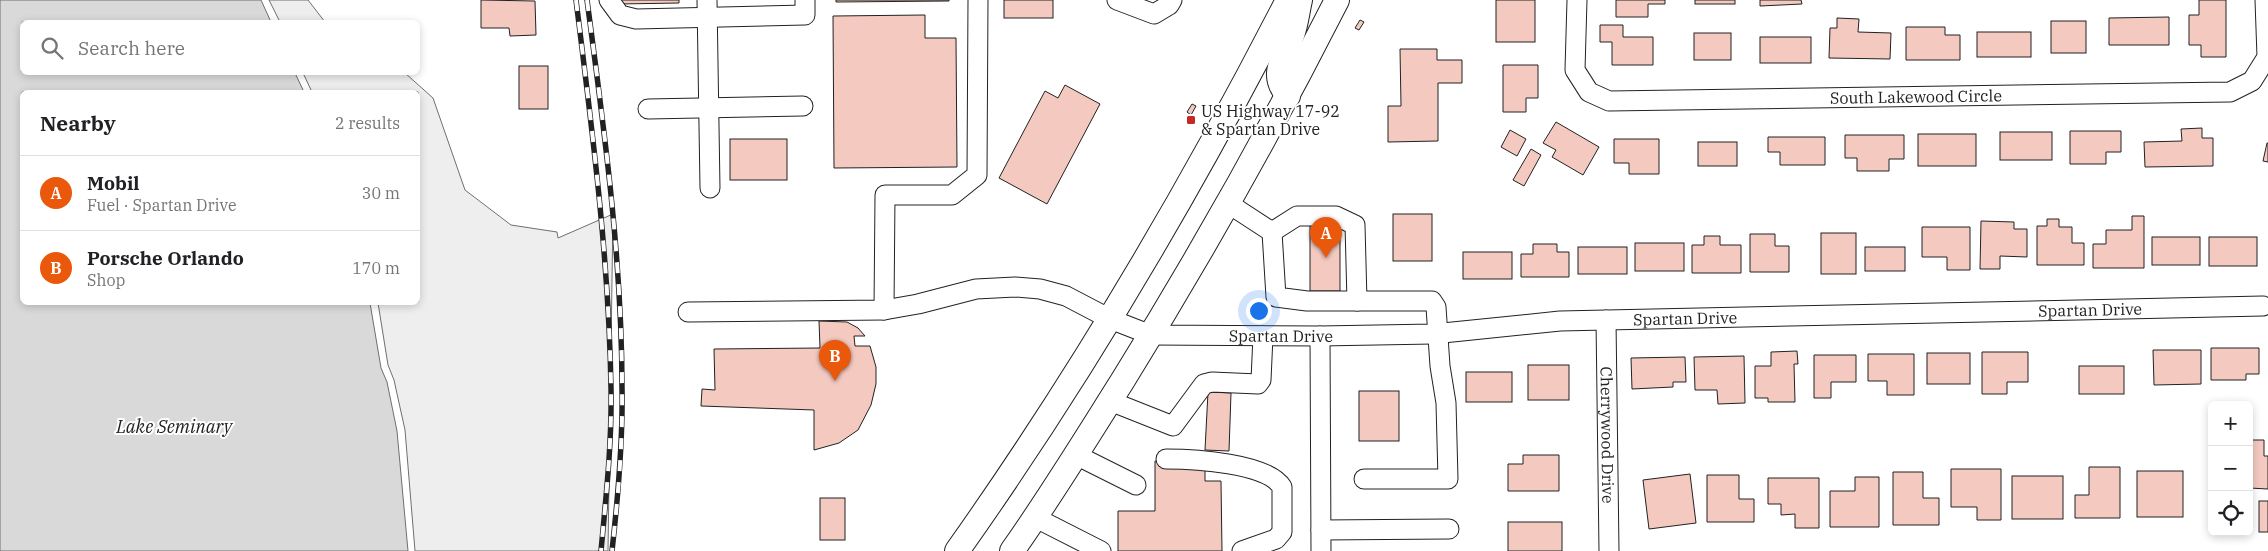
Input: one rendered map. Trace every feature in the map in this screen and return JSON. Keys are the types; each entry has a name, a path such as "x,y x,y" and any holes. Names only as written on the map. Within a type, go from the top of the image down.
{"main road":[{"path":"958,551 1059,401 1191,184 1288,0"},
{"path":"1288,96 1280,85 1279,74 1292,37 1300,0"},
{"path":"1012,551 1110,401 1229,204 1288,96 1337,0"}],"street":[{"path":"609,0 620,15 636,19 707,9 805,15 805,0"},
{"path":"884,310 885,195 952,195 977,175 978,0"},
{"path":"1117,0 1137,3 1154,14 1169,5 1172,0"},
{"name":"South Lakewood Circle","path":"1577,0 1575,70 1589,92 1609,101 2230,92 2252,81 2266,57 2265,0"},
{"path":"707,9 710,188"},
{"path":"648,109 803,106"},
{"path":"1229,204 1272,232"},
{"path":"1272,232 1298,216 1336,216 1355,225 1357,301"},
{"path":"1272,232 1276,297 1307,301 1432,301 1436,307 1446,403 1448,479 1364,479"},
{"name":"Spartan Drive","path":"688,312 884,310 918,304 976,289 1015,287 1040,289 1066,296 1110,319 1151,335 1320,336 1438,334 1528,322 2263,306"},
{"name":"Cherrywood Drive","path":"1606,320 1609,551"},
{"path":"1110,401 1173,426 1204,384 1212,382 1258,384 1261,380 1263,336"},
{"path":"1320,336 1321,551"},
{"path":"1076,455 1136,484"},
{"path":"1166,459 1206,460 1260,472 1276,478 1282,487 1282,532 1276,538 1242,551"},
{"path":"1034,517 1101,551"},
{"path":"1321,530 1449,529"}],"shaded area":[{"path":"269,0 308,0 323,20 279,20"},
{"path":"304,75 407,75 433,98 465,190 511,225 557,232 558,238 613,214 608,551 415,551 405,430 394,380 388,365 378,305 420,305 420,90 311,90"}],"water":[{"name":"Lake Seminary","path":"0,0 261,0 270,20 20,20 20,75 296,75 303,90 20,90 20,305 370,305 381,368 387,382 397,431 408,551 0,551"}],"building":[{"path":"481,0 535,1 536,35 510,36 509,28 481,28"},
{"path":"618,0 679,0 679,3 618,4"},
{"path":"836,0 949,0 949,1 836,2"},
{"path":"1004,0 1053,0 1053,18 1004,18"},
{"path":"1496,0 1535,0 1535,42 1496,42"},
{"path":"1616,0 1665,0 1665,4 1648,4 1648,17 1616,17"},
{"path":"1695,0 1735,0 1735,4 1695,4"},
{"path":"1760,0 1801,0 1802,4 1760,6"},
{"path":"2199,0 2226,0 2226,57 2201,57 2201,45 2189,45 2189,15 2199,15"},
{"path":"925,15 925,38 956,38 957,167 834,168 833,16"},
{"path":"2169,17 2169,45 2109,45 2109,18"},
{"path":"1837,18 1859,19 1858,32 1891,33 1890,59 1829,58 1830,28 1837,28"},
{"path":"1360,20 1364,22 1359,30 1355,28"},
{"path":"2051,21 2086,21 2086,53 2051,53"},
{"path":"1600,25 1623,25 1623,37 1653,37 1653,65 1612,65 1612,42 1600,42"},
{"path":"1906,27 1945,27 1945,35 1960,35 1960,60 1906,60"},
{"path":"1977,32 2031,32 2031,57 1977,57"},
{"path":"1694,33 1731,33 1731,60 1694,60"},
{"path":"1760,37 1811,37 1811,63 1760,63"},
{"path":"1400,49 1437,49 1437,60 1462,60 1462,83 1438,83 1438,141 1388,142 1388,106 1401,106"},
{"path":"1503,65 1538,65 1538,98 1526,98 1526,112 1503,112"},
{"path":"519,66 548,66 548,109 519,109"},
{"path":"1065,85 1100,104 1047,204 999,178 1045,91 1058,98"},
{"path":"1192,104 1196,106 1191,115 1187,112"},
{"path":"1556,122 1599,147 1583,175 1552,157 1556,150 1543,143"},
{"path":"2202,128 2202,138 2213,138 2213,166 2145,167 2144,142 2182,141 2181,129"},
{"path":"1510,130 1526,139 1517,156 1501,147"},
{"path":"2070,131 2121,131 2121,152 2106,152 2106,164 2070,164"},
{"path":"2000,132 2052,132 2052,160 2000,160"},
{"path":"1918,134 1976,134 1976,166 1918,166"},
{"path":"1845,135 1904,135 1904,159 1889,159 1889,171 1857,171 1857,158 1845,158"},
{"path":"1768,137 1825,137 1825,165 1780,165 1780,152 1768,152"},
{"path":"730,139 787,139 787,180 730,180"},
{"path":"1614,139 1659,139 1659,174 1629,174 1629,163 1614,163"},
{"path":"1698,142 1737,142 1737,166 1698,166"},
{"path":"2268,143 2268,162 2263,161"},
{"path":"1531,149 1541,155 1524,186 1513,180"},
{"path":"1393,214 1432,214 1432,261 1393,261"},
{"path":"2132,216 2144,216 2144,268 2093,268 2093,244 2106,244 2106,230 2132,230"},
{"path":"2047,219 2059,219 2059,227 2072,227 2072,243 2084,243 2084,265 2037,265 2037,226 2047,226"},
{"path":"1981,221 2014,222 2014,229 2027,229 2027,257 2000,256 2000,269 1980,269"},
{"path":"1310,224 1340,224 1340,291 1310,291"},
{"path":"1922,227 1970,227 1970,270 1947,270 1947,257 1922,257"},
{"path":"1821,233 1856,233 1856,274 1821,274"},
{"path":"1750,234 1775,234 1775,246 1789,246 1789,272 1750,272"},
{"path":"1704,236 1720,236 1720,245 1741,245 1741,273 1692,273 1692,245 1704,245"},
{"path":"2152,237 2200,237 2200,265 2152,265"},
{"path":"2209,237 2257,237 2257,266 2209,266"},
{"path":"1635,243 1684,243 1684,271 1635,271"},
{"path":"1533,244 1557,244 1557,252 1569,252 1569,277 1521,277 1521,254 1533,254"},
{"path":"1578,247 1627,247 1627,274 1578,274"},
{"path":"1865,247 1905,247 1905,271 1865,271"},
{"path":"1463,252 1512,252 1512,279 1463,279"},
{"path":"819,321 847,322 858,328 865,336 854,336 855,346 870,346 876,367 876,384 871,405 858,430 839,443 814,450 814,410 701,406 702,389 715,390 714,349 820,348"},
{"path":"2211,348 2259,348 2259,374 2246,374 2246,380 2211,380"},
{"path":"2153,350 2201,350 2201,384 2154,385"},
{"path":"1797,351 1798,364 1794,364 1795,402 1768,402 1768,398 1755,398 1755,366 1771,366 1771,352"},
{"path":"1982,352 2028,352 2028,382 2007,382 2007,394 1982,394"},
{"path":"1927,353 1970,353 1970,384 1927,384"},
{"path":"1868,354 1914,354 1914,395 1887,395 1887,381 1868,381"},
{"path":"1814,355 1856,355 1856,382 1831,382 1831,398 1814,398"},
{"path":"1744,356 1745,403 1718,404 1717,390 1695,390 1694,357"},
{"path":"1685,357 1686,382 1673,382 1673,387 1632,389 1631,358"},
{"path":"1528,365 1569,365 1569,400 1528,400"},
{"path":"2079,366 2124,366 2124,394 2079,394"},
{"path":"1466,372 1512,372 1512,402 1466,402"},
{"path":"1359,391 1399,391 1399,441 1359,441"},
{"path":"1208,392 1231,393 1229,451 1205,450"},
{"path":"2253,440 2264,440 2264,456 2268,456 2268,489 2253,488"},
{"path":"1523,455 1559,455 1559,491 1508,491 1508,464 1523,464"},
{"path":"1155,461 1205,461 1205,481 1221,481 1222,551 1118,551 1118,511 1155,511"},
{"path":"2089,467 2120,467 2120,518 2075,518 2075,495 2089,495"},
{"path":"1951,469 2001,469 2001,520 1977,520 1977,507 1951,507"},
{"path":"2137,471 2183,471 2183,517 2137,517"},
{"path":"1893,472 1923,472 1923,498 1939,498 1939,525 1893,525"},
{"path":"1690,474 1696,523 1649,529 1643,480"},
{"path":"1707,475 1739,475 1739,499 1754,499 1754,522 1707,522"},
{"path":"2012,476 2063,476 2063,519 2012,519"},
{"path":"1855,477 1879,477 1879,527 1830,527 1830,491 1855,491"},
{"path":"1768,478 1819,478 1819,528 1795,528 1795,514 1781,515 1781,504 1768,504"},
{"path":"820,498 845,498 845,540 820,540"},
{"path":"2259,501 2268,501 2268,532 2259,532"},
{"path":"1508,522 1562,522 1562,551 1508,551"}],"railway":[{"path":"576,0 599,194 610,339 611,429 601,551"},
{"path":"587,0 611,194 619,291 622,409 621,450 612,551"}],"place":[{"name":"US Highway 17-92 & Spartan Drive","path":"1191,120"},
{"name":"Mobil","path":"1326,258"},
{"name":"Porsche Orlando","path":"835,381"}]}
